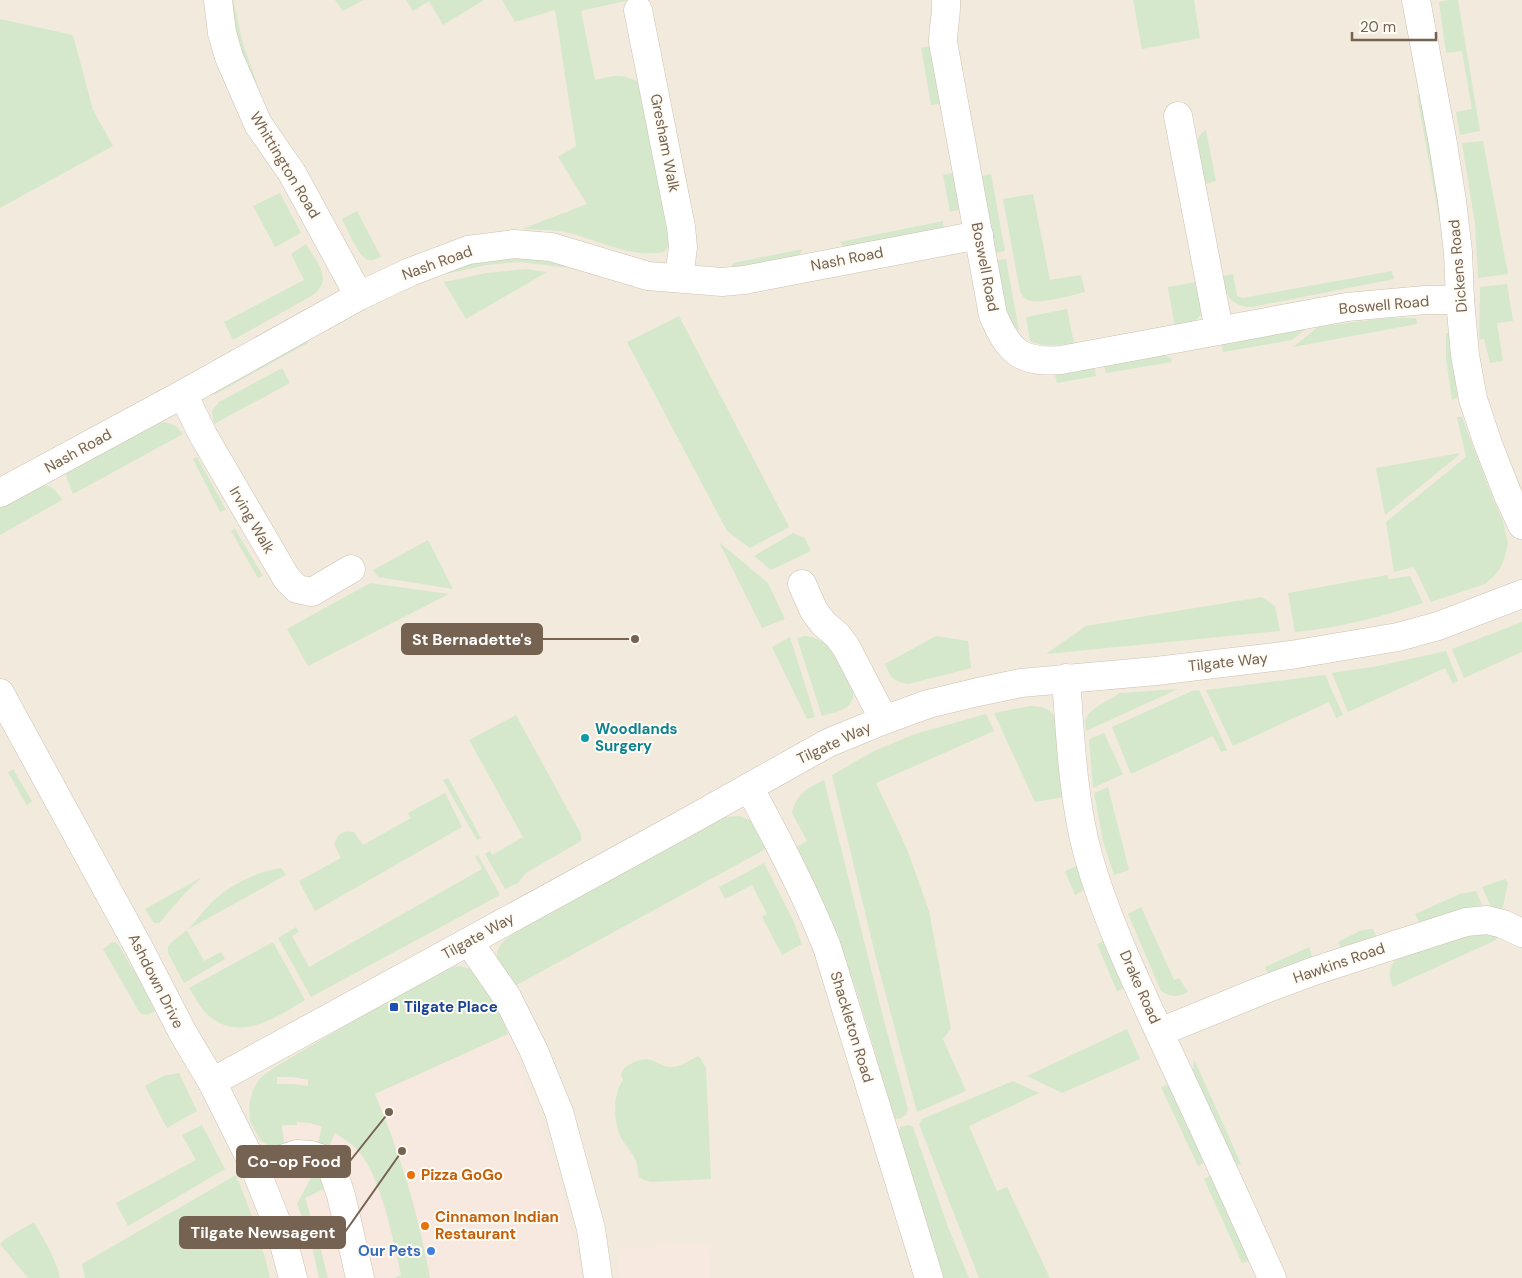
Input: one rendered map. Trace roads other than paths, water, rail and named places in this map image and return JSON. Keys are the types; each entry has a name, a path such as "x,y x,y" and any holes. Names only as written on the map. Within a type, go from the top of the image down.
{"street":[{"name":"Whittington Road","path":"218,0 222,32 229,57 258,124 292,173 359,296"},
{"name":"Boswell Road","path":"946,0 943,42 993,315 1001,333 1011,348 1025,357 1043,361 1061,360 1347,308 1425,300 1460,300"},
{"name":"Dickens Road","path":"1416,0 1452,201 1458,252 1465,355 1473,400 1508,495 1522,524"},
{"name":"Gresham Walk","path":"638,10 681,227 682,258 679,278"},
{"path":"1178,116 1219,330"},
{"name":"Nash Road","path":"0,493 359,296 410,272 468,250 514,244 551,247 648,276 722,282 744,280 979,235"},
{"name":"Irving Walk","path":"183,394 203,434 287,579 297,589 312,592 351,568"},
{"path":"802,584 814,611 846,647 884,720"},
{"name":"Tilgate Way","path":"212,1082 688,822 828,743 884,720 928,704 1021,683 1156,671 1291,655 1398,637 1438,626 1522,594"},
{"name":"Drake Road","path":"1066,678 1070,735 1079,811 1088,853 1102,898 1129,965 1272,1278"},
{"name":"Ashdown Drive","path":"0,693 139,948 183,1033 212,1082 255,1168 282,1236 293,1278"},
{"name":"Shackleton Road","path":"749,787 811,908 827,947 929,1278"},
{"name":"Hawkins Road","path":"1160,1032 1314,971 1466,922 1487,920 1504,924 1522,933"},
{"path":"469,942 507,997 534,1051 559,1112 591,1229 598,1278"},
{"path":"255,1168 298,1154 311,1155 323,1159 332,1169 341,1195 360,1278"}],"place":[{"name":"St Bernadette's","path":"635,639"},
{"name":"Woodlands Surgery","path":"585,738"},
{"name":"Tilgate Place","path":"394,1007"},
{"name":"Co-op Food","path":"389,1112"},
{"name":"Tilgate Newsagent","path":"402,1151"},
{"name":"Pizza GoGo","path":"411,1175"},
{"name":"Cinnamon Indian Restaurant","path":"425,1226"},
{"name":"Our Pets","path":"431,1251"}]}
